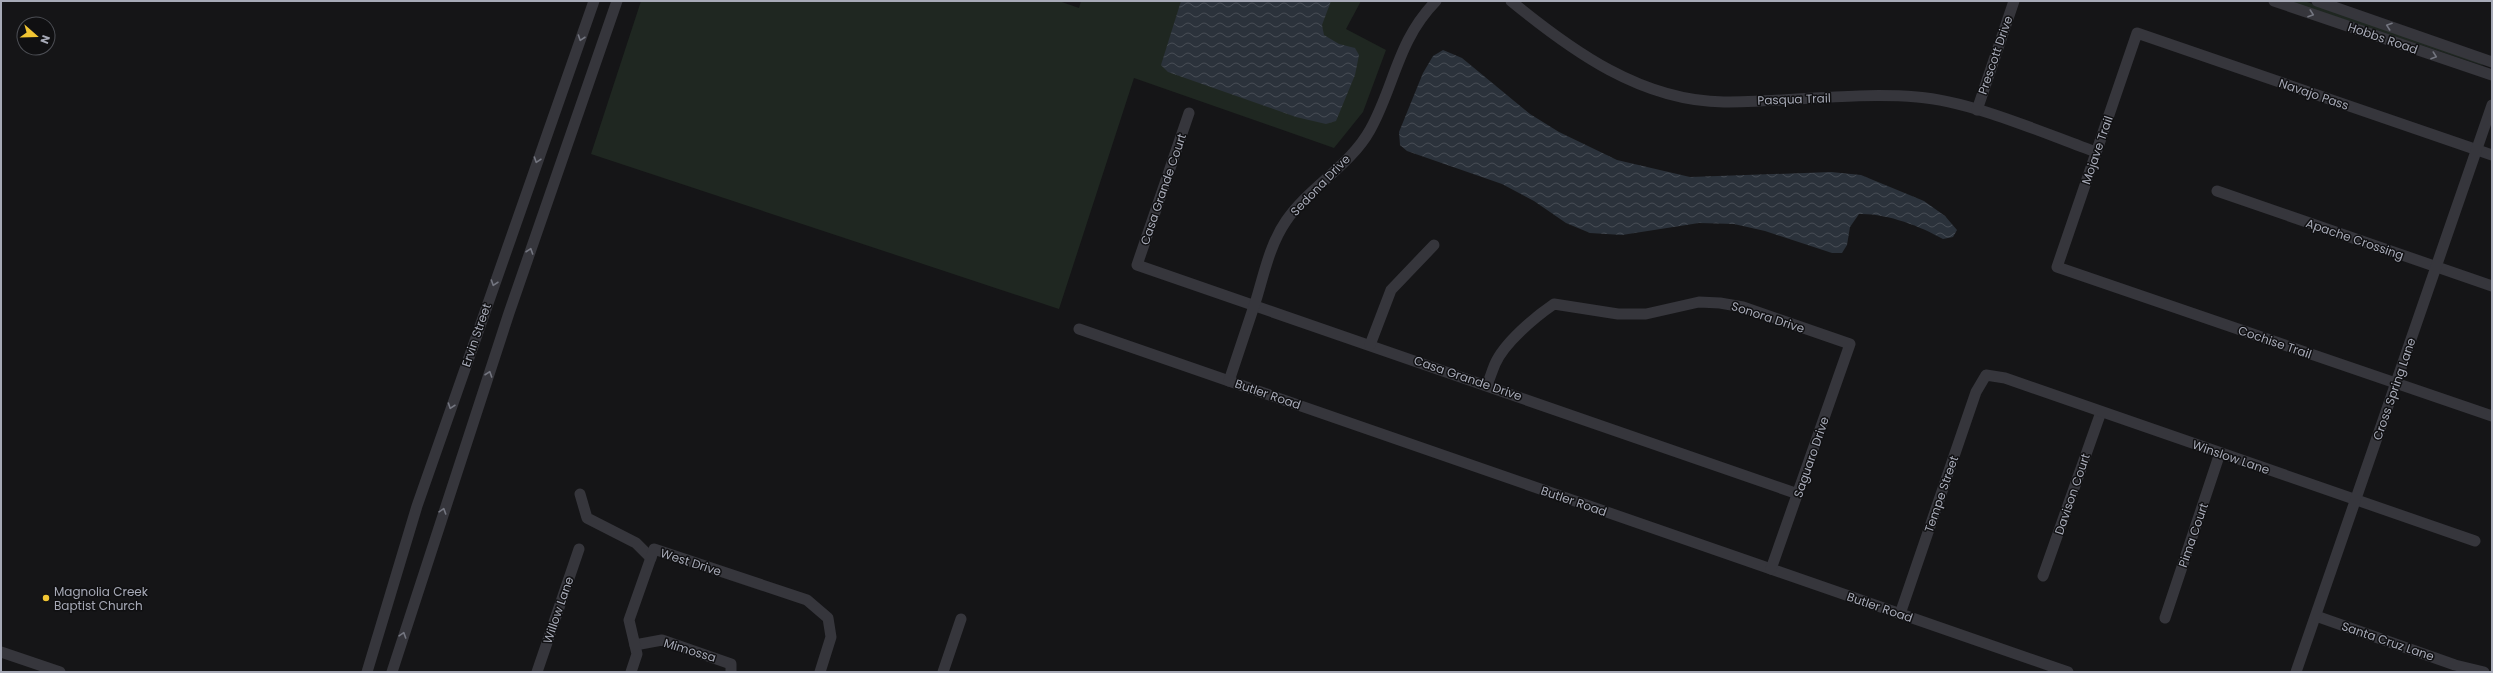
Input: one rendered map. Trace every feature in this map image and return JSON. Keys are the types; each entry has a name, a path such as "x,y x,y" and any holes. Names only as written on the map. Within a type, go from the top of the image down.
{"street":[{"name":"Ervin Street","path":"367,672 417,506 594,1"},
{"name":"Ervin Street","path":"392,672 499,342 617,1"},
{"name":"Sedona Drive","path":"1229,381 1277,236 1296,208 1353,152 1369,131 1383,102 1398,59 1411,33 1436,1"},
{"name":"Pasqua Trail","path":"1511,1 1553,36 1602,67 1642,86 1687,98 1723,102 1918,97 1977,110 2096,152"},
{"name":"Prescott Drive","path":"1977,110 2014,1"},
{"name":"Hobbs Road","path":"2274,1 2492,76"},
{"name":"Hobbs Road","path":"2317,1 2492,62"},
{"name":"Navajo Pass","path":"2137,33 2492,155"},
{"name":"Mojave Trail","path":"2057,267 2137,33"},
{"name":"Cross Spring Lane","path":"2296,672 2492,105"},
{"name":"Casa Grande Court","path":"1137,265 1189,113"},
{"name":"Apache Crossing","path":"2217,191 2492,286"},
{"path":"1370,345 1391,290 1434,245"},
{"name":"Casa Grande Drive","path":"1137,265 1798,494"},
{"name":"Cochise Trail","path":"2057,267 2492,416"},
{"name":"Sonora Drive","path":"1487,385 1495,363 1503,351 1541,313 1554,304 1596,312 1646,314 1700,302 1720,303 1743,307 1850,344"},
{"name":"Butler Road","path":"1079,329 2068,672"},
{"name":"Saguaro Drive","path":"1771,569 1850,344"},
{"name":"Winslow Lane","path":"1986,375 2005,378 2475,541"},
{"name":"Tempe Street","path":"1900,614 1976,392 1986,375"},
{"name":"Davison Court","path":"2043,576 2101,412"},
{"name":"Pima Court","path":"2165,618 2220,453"},
{"name":"West Drive","path":"580,494 588,518 636,544 651,558 654,549 807,600 828,618 831,637 820,672"},
{"name":"Willow Lane","path":"537,672 579,549"},
{"path":"631,672 637,654 630,620 651,558"},
{"name":"Santa Cruz Lane","path":"2316,616 2454,668 2484,672"},
{"path":"943,672 961,619"},
{"name":"Mimossa","path":"635,645 662,640 731,664 731,672"},
{"path":"1,652 60,672"}],"shaded area":[{"path":"641,1 1059,1 1079,8 1081,1 1361,1 1346,29 1386,50 1363,112 1334,148 1134,78 1059,309 591,154"},
{"path":"2288,1 2304,1 2474,59 2484,66"}],"water":[{"path":"1181,1 1331,1 1322,25 1324,35 1339,44 1355,48 1359,55 1355,75 1336,121 1326,124 1296,117 1168,72 1161,65"},
{"path":"1443,50 1462,58 1530,114 1559,132 1617,160 1690,177 1831,172 1861,175 1924,201 1945,216 1957,230 1953,237 1943,239 1924,229 1902,221 1869,214 1859,214 1850,227 1847,245 1842,253 1832,253 1765,231 1734,224 1699,223 1622,235 1590,233 1566,223 1534,201 1502,184 1407,151 1400,145 1399,132 1423,73 1433,56"}],"place":[{"name":"Magnolia Creek Baptist Church","path":"46,598"}]}
